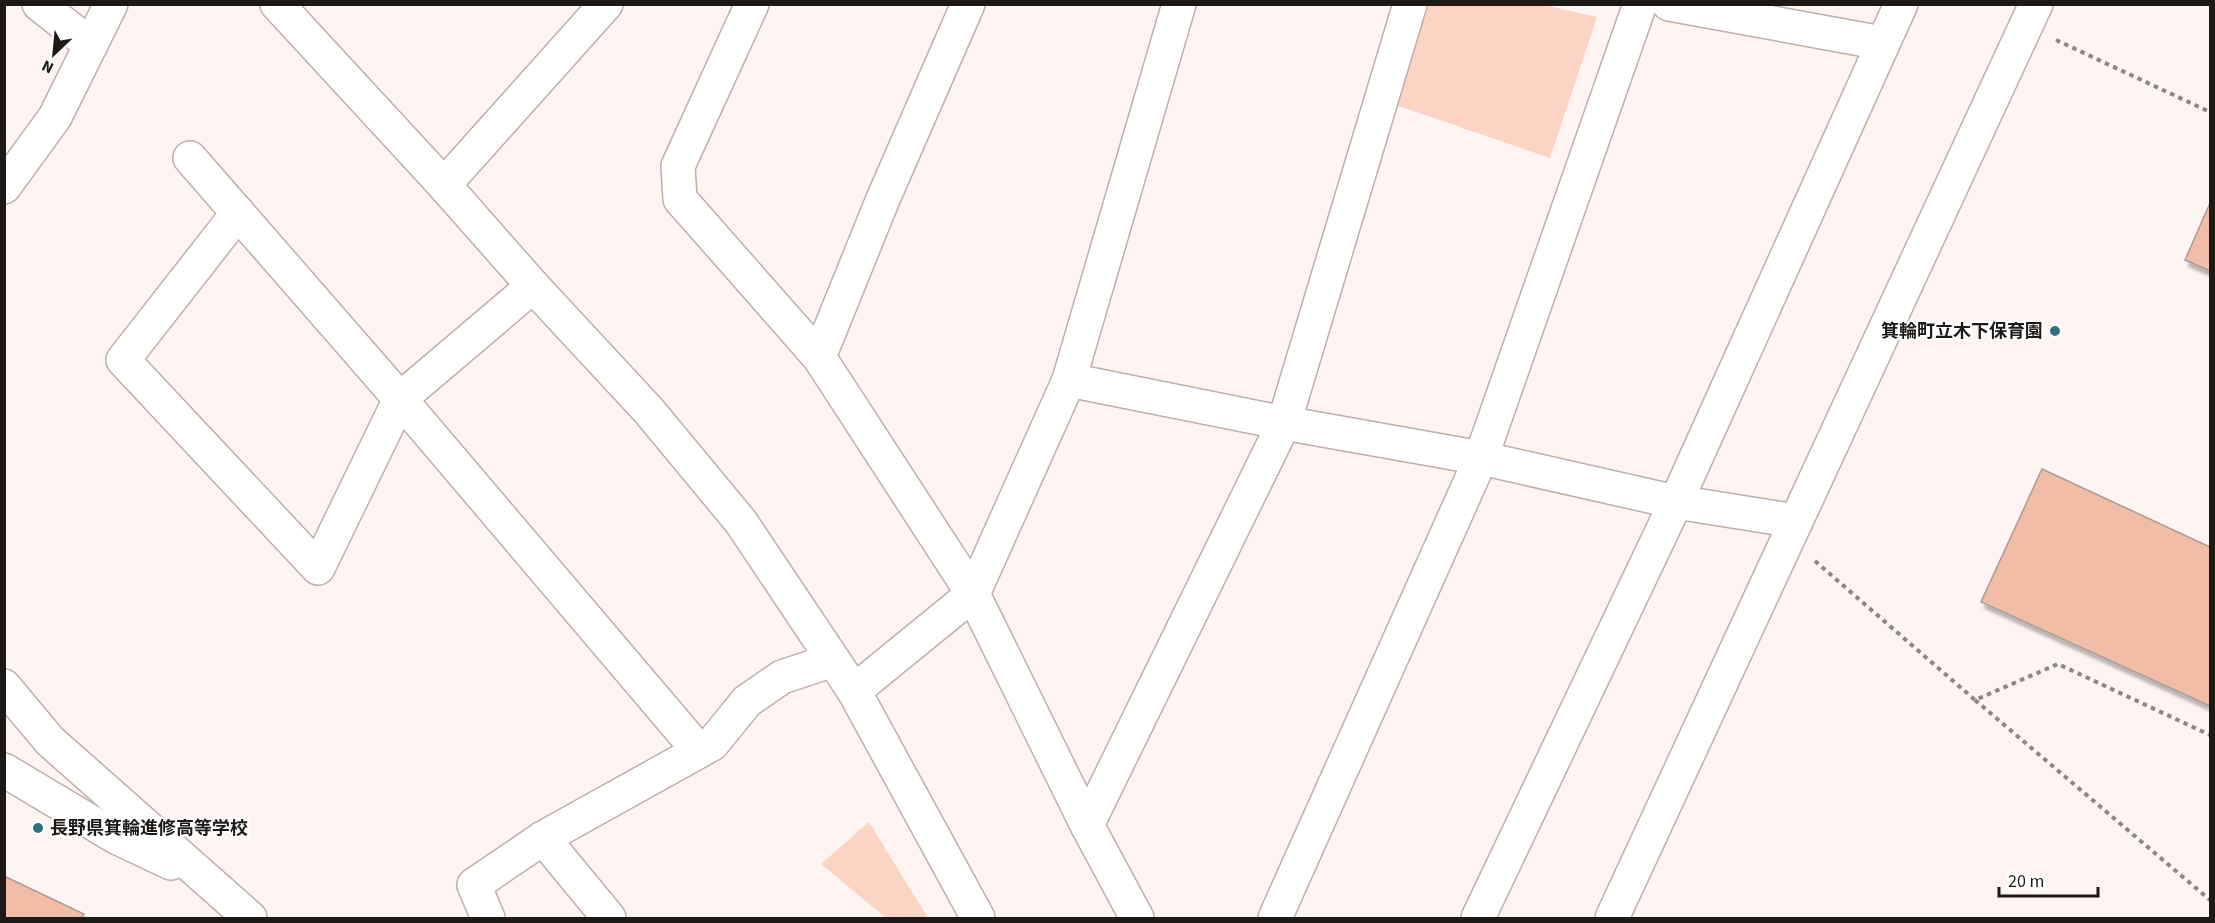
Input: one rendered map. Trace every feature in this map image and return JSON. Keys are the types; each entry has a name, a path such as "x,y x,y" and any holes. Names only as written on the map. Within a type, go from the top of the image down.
{"street":[{"path":"39,4 91,45"},
{"path":"4,186 55,117 111,4"},
{"path":"277,4 649,411 741,522 854,691 978,918"},
{"path":"444,185 606,4"},
{"path":"752,4 678,166 680,199 819,357 973,594 1087,825 1137,918"},
{"path":"819,357 883,199 968,4"},
{"path":"854,691 973,594 1068,380 1179,4"},
{"path":"1087,825 1284,423 1410,4"},
{"path":"1275,918 1482,458 1640,4"},
{"path":"1670,4 1882,43"},
{"path":"1478,918 1676,502 1901,4"},
{"path":"1612,918 2031,15"},
{"path":"190,158 400,399 699,751"},
{"path":"238,213 123,360 318,568 400,399 533,286"},
{"path":"1068,380 1284,423 1482,458 1792,530"},
{"path":"488,918 474,885 543,838 712,744 747,700 782,677 833,660"},
{"path":"4,686 50,741 202,878 250,918"},
{"path":"4,770 116,837 202,878"},
{"path":"543,838 609,918"}],"path":[{"path":"2031,15 2211,112"},
{"path":"1792,530 1975,700 2211,900"},
{"path":"1975,700 2058,664 2211,735"}],"shaded area":[{"path":"1428,5 1544,5 1597,17 1550,158 1393,104"},
{"path":"869,822 928,918 886,918 821,864"}],"building":[{"path":"2210,203 2210,271 2185,260"},
{"path":"2042,469 2210,547 2210,706 1981,602"},
{"path":"4,876 84,914 82,918 4,918"}],"place":[{"name":"箕輪町立木下保育園","path":"2055,331"},
{"name":"長野県箕輪進修高等学校","path":"38,828"}]}
